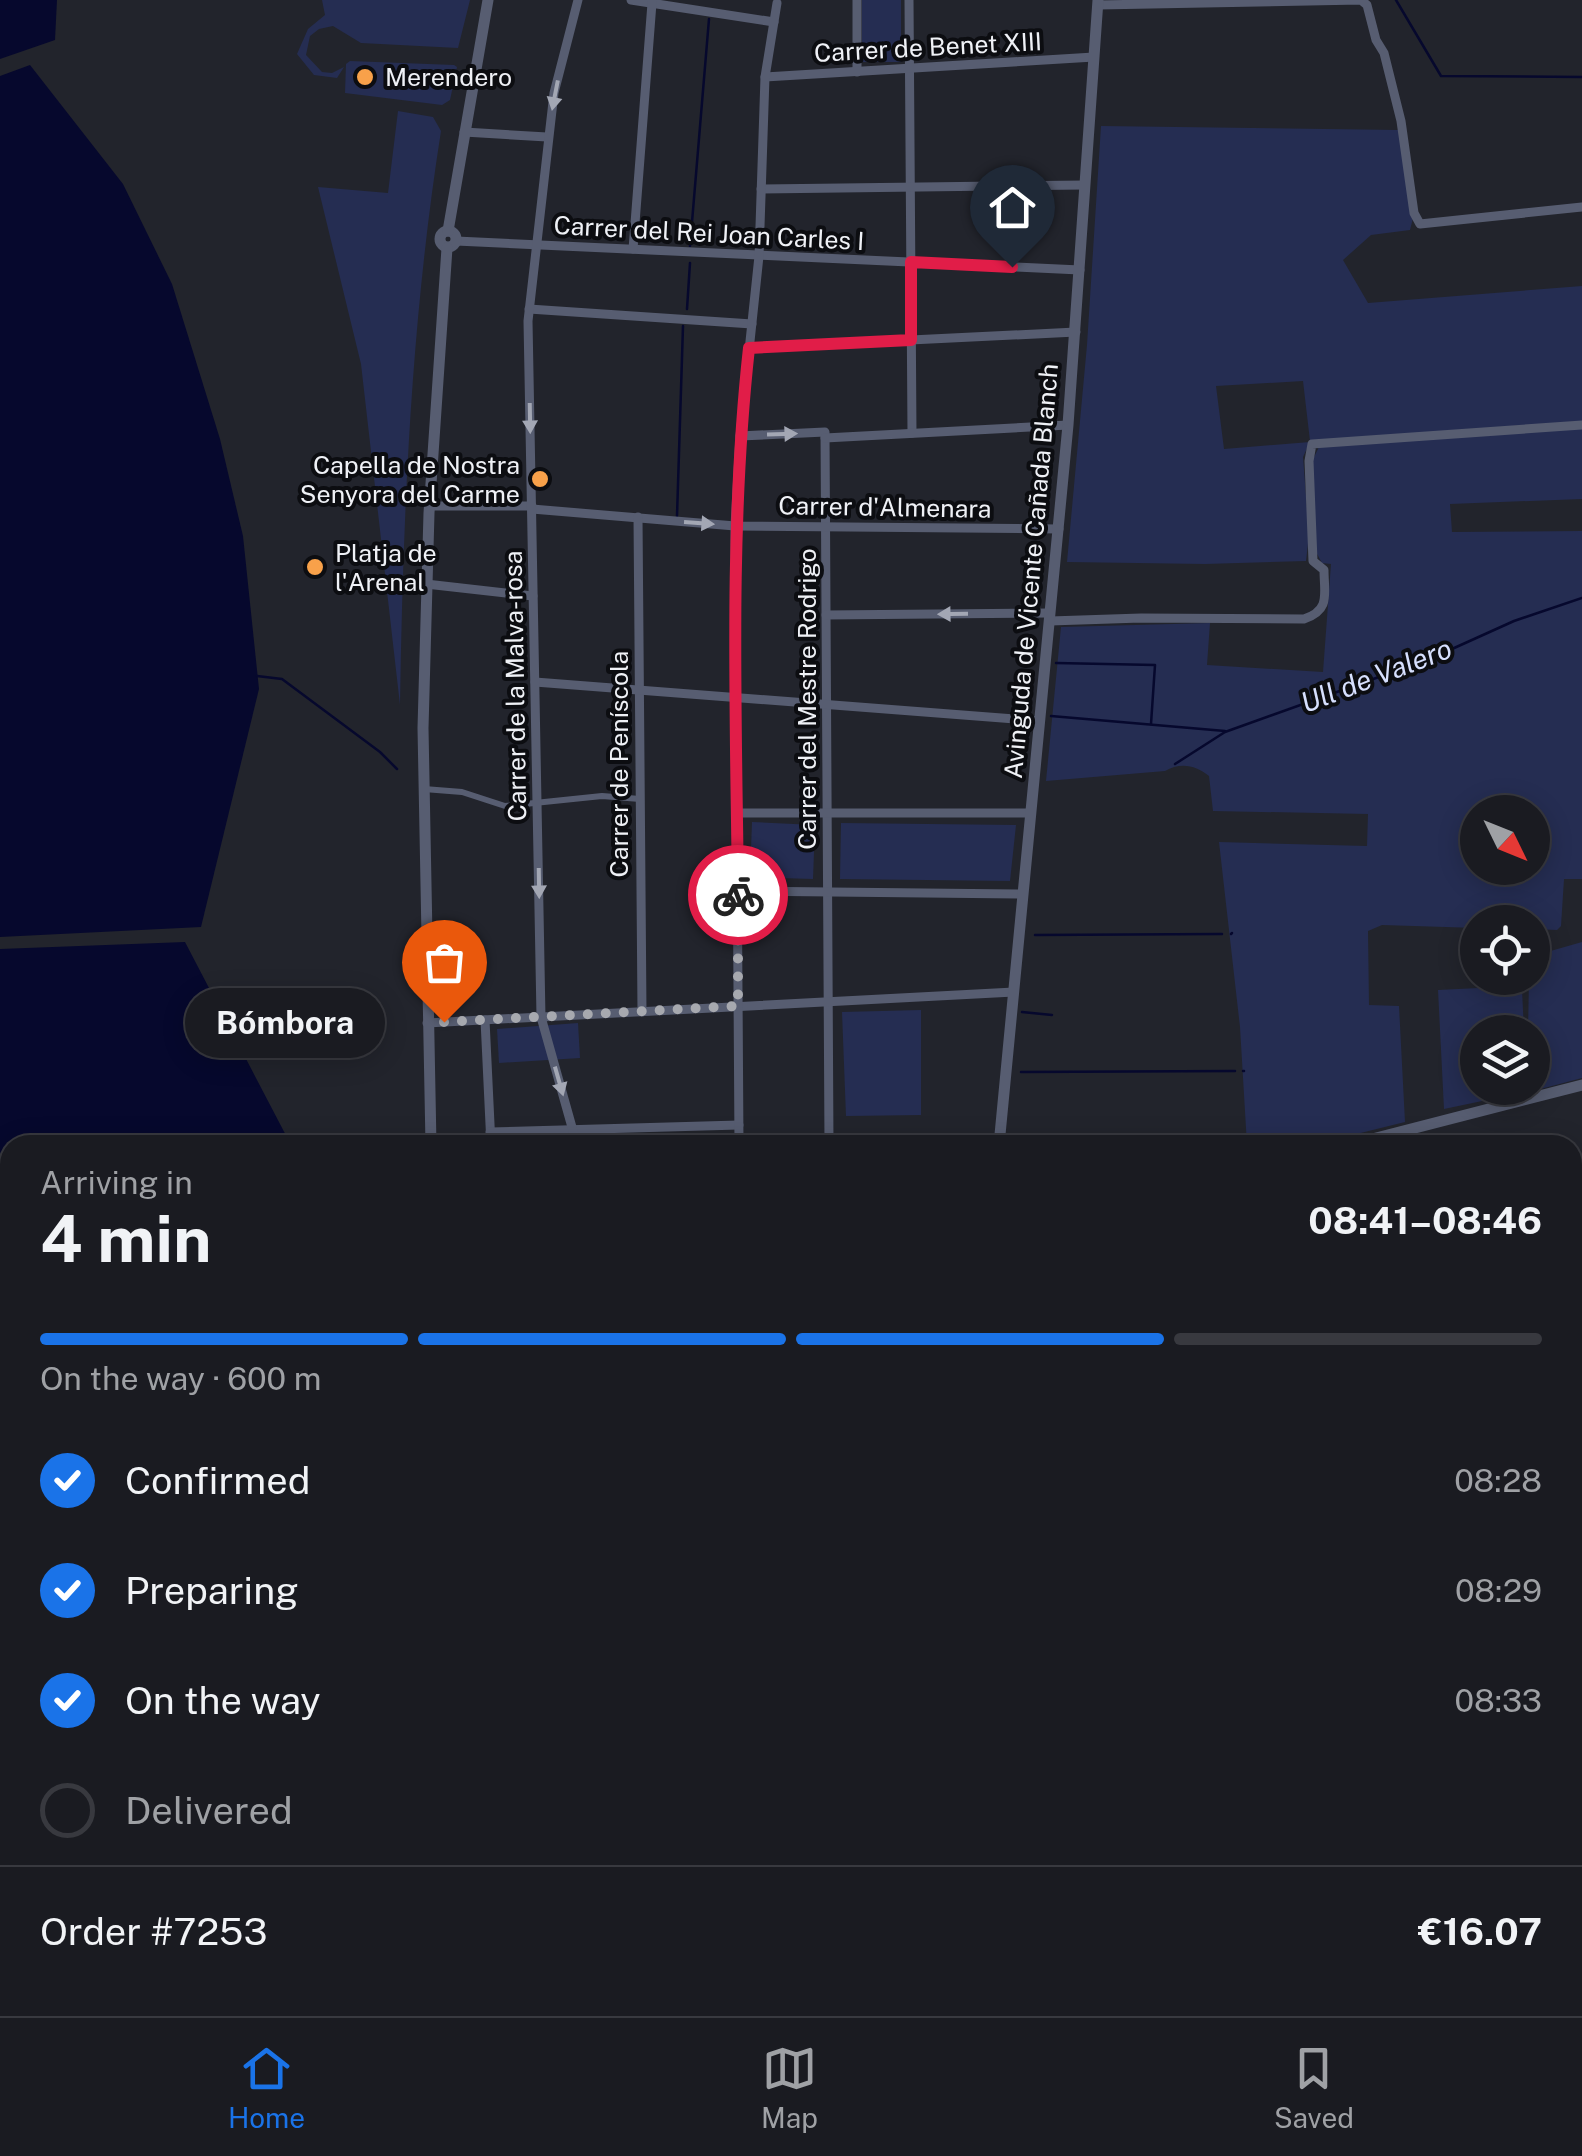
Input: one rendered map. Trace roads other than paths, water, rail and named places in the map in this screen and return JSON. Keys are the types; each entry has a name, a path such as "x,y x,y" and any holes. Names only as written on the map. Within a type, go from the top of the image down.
{"street":[{"path":"431,1135 422,789 426,584 451,240 464,132 488,0"},
{"name":"Carrer de la Malva-rosa","path":"574,1135 541,1017 529,310 554,93 578,0"},
{"path":"631,0 774,22"},
{"path":"714,0 714,13"},
{"path":"857,0 857,72"},
{"path":"909,0 912,433"},
{"path":"1101,4 1361,0 1367,5 1376,40 1384,53 1400,121 1414,213 1420,224 1582,207"},
{"path":"632,250 652,3"},
{"path":"739,1135 736,526 740,436 759,256 765,77 777,3"},
{"name":"Avinguda de Vicente Cañada Blanch","path":"1000,1135 1068,425 1101,4"},
{"name":"Carrer de Benet XIII","path":"765,77 1094,57"},
{"path":"464,132 548,137"},
{"path":"762,189 1086,185"},
{"name":"Carrer del Rei Joan Carles I","path":"451,240 1080,270"},
{"path":"529,310 752,324"},
{"path":"749,348 1076,332"},
{"path":"740,436 1068,425"},
{"path":"826,615 1304,619 1324,607 1324,570 1313,561 1309,461 1312,444 1582,425"},
{"name":"Carrer del Mestre Rodrigo","path":"825,435 830,1135"},
{"name":"Carrer d'Almenara","path":"430,506 532,507 736,526 1058,529"},
{"name":"Carrer de Peníscola","path":"638,517 642,1012"},
{"path":"426,584 533,596"},
{"path":"535,682 1040,721"},
{"path":"422,789 462,792 505,806 602,796 640,799"},
{"path":"737,813 1031,813"},
{"path":"738,891 1024,894"},
{"path":"426,1023 1014,992"},
{"path":"484,1020 490,1135"},
{"path":"1388,1135 1582,1086"},
{"path":"490,1132 739,1125"}],"waterway":[{"path":"1396,0 1441,76 1582,77"},
{"path":"690,246 709,19"},
{"path":"687,309 690,263"},
{"path":"677,516 683,326"},
{"name":"Ull de Valero","path":"1175,764 1225,732 1432,658 1514,621 1582,598"},
{"path":"1056,663 1155,665 1151,724"},
{"path":"257,676 282,679 397,769"},
{"path":"1051,716 1225,731"},
{"path":"1035,935 1222,934"},
{"path":"1022,1012 1052,1015"},
{"path":"1021,1072 1235,1071"}],"place":[{"name":"Merendero","path":"365,77"},
{"name":"Capella de Nostra Senyora del Carme","path":"540,479"},
{"name":"Platja de l'Arenal","path":"315,567"},
{"name":"Bómbora","path":"444,1022"}]}
